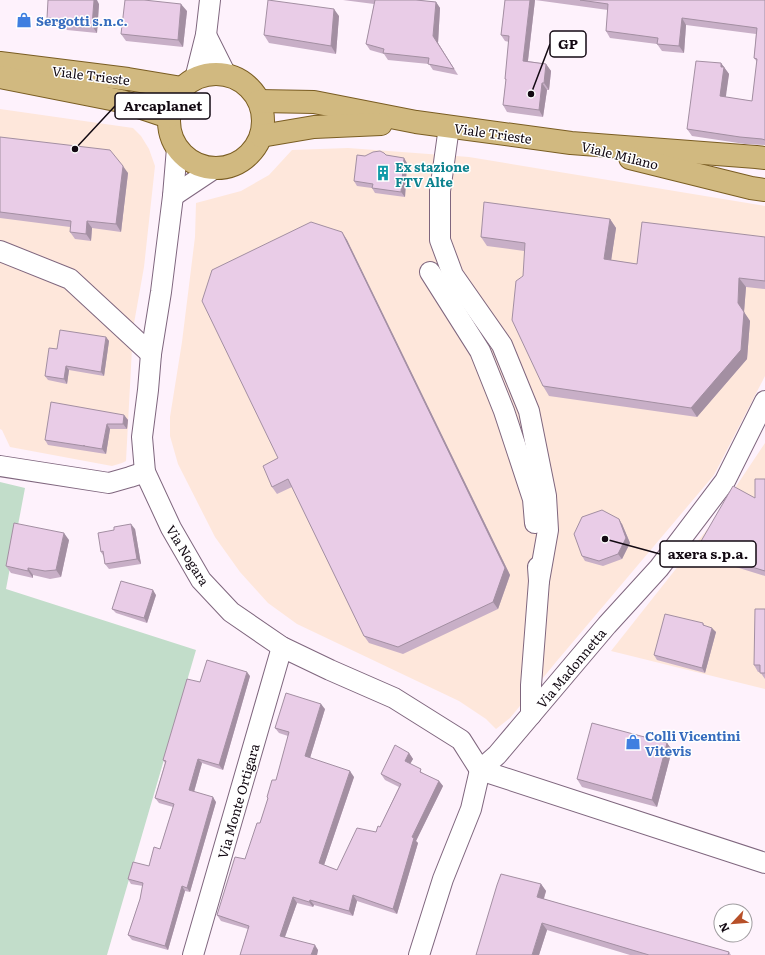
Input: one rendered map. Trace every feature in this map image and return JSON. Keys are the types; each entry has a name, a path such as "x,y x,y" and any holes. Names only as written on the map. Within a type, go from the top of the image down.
{"main road":[{"name":"Viale Trieste","path":"0,64 128,79 188,83 210,74 226,75 240,80 251,89 259,101 263,112 264,124 261,136 254,149 244,160 230,166 216,168 200,166 187,158 177,148 170,133 169,117 173,101 188,83"},
{"name":"Viale Trieste","path":"0,77 121,101 169,117"},
{"name":"Viale Trieste","path":"259,101 314,102 416,122 571,143"},
{"name":"Viale Trieste","path":"261,136 314,127 416,122"},
{"name":"Viale Milano","path":"571,143 765,158"},
{"name":"Viale Milano","path":"571,143 751,188 765,190"}],"street":[{"path":"188,83 206,34 210,0"},
{"path":"206,34 226,75"},
{"path":"449,127 440,190 440,240 453,275 502,345 529,411 546,496 548,530 539,581 531,685 531,715"},
{"name":"Via Nogara","path":"177,148 173,196 161,292 151,354 142,437 145,472 171,528 201,580 231,612 282,647 394,698 461,740 480,770"},
{"path":"173,196 216,168"},
{"path":"0,251 70,279 151,354"},
{"path":"430,272 480,351 504,411 533,499 539,581"},
{"name":"Via Madonnetta","path":"480,770 497,755 607,625 659,568 725,481 765,401"},
{"path":"0,466 109,483 145,472"},
{"name":"Via Monte Ortigara","path":"194,955 282,647"},
{"path":"419,955 443,879 471,809 480,770 765,863"}],"shaded area":[{"path":"0,109 133,128 141,136 149,149 155,166 144,267 133,329 126,461 122,463 112,466 10,447 2,430 0,429"},
{"path":"348,148 469,157 765,206 765,376 714,475 510,718 496,729 486,719 459,701 297,624 268,603 240,572 215,537 178,464 170,436 170,417 182,342 195,237 196,203 241,191 269,175 292,150"},
{"path":"765,443 765,689 611,651 709,527"}],"green space":[{"path":"0,482 25,488 6,589 196,650 107,955 0,955"}],"building":[{"path":"48,0 94,0 92,26 62,24 62,19 47,18"},
{"path":"125,0 144,0 181,4 178,40 121,34"},
{"path":"268,0 334,9 331,46 264,35"},
{"path":"375,0 416,0 436,2 433,36 454,69 428,64 429,58 383,53 384,49 366,44"},
{"path":"505,0 530,0 523,61 546,64 539,110 503,105 509,36 501,35"},
{"path":"580,0 765,0 765,140 687,129 696,61 721,63 721,67 724,67 720,96 752,101 757,59 754,58 757,28 682,18 679,46 657,44 658,38 606,31 608,4"},
{"path":"0,137 110,150 123,166 116,224 87,221 86,234 70,232 71,221 0,212"},
{"name":"Ex stazione FTV Alte","path":"380,151 386,155 404,158 401,192 372,188 373,184 354,181 357,155 365,156 373,152"},
{"path":"484,202 610,219 604,259 637,264 642,222 765,237 765,281 739,278 738,303 744,312 741,350 691,408 543,386 512,320 516,281 523,276 525,243 481,237"},
{"path":"311,222 342,232 505,568 493,602 398,647 364,636 288,479 272,487 263,466 278,458 202,301 212,270"},
{"path":"60,330 106,337 101,372 66,366 64,379 45,376 49,348 57,349"},
{"path":"51,402 124,415 123,424 107,424 102,449 45,440"},
{"path":"755,479 765,479 765,571 719,557 720,554 700,543 733,486 755,498"},
{"path":"602,510 619,519 626,538 618,554 599,561 582,556 574,534 582,517"},
{"path":"14,523 64,533 56,570 45,571 28,568 28,571 6,566"},
{"path":"131,524 137,559 105,564 103,551 101,552 98,533 114,530 114,527"},
{"path":"121,581 153,590 144,618 112,609"},
{"path":"755,609 765,609 765,673 760,673 760,665 754,665"},
{"path":"665,614 703,623 703,625 712,628 702,668 654,655"},
{"path":"207,660 247,672 219,765 198,759 189,790 213,797 187,888 182,886 165,946 128,935 140,899 143,883 128,879 133,862 149,866 154,847 160,849 174,804 155,798 166,761 163,760 187,679 200,682"},
{"path":"286,693 321,704 305,756 350,771 319,863 337,870 357,828 376,832 378,826 380,827 401,784 381,774 395,745 409,753 405,761 421,769 420,772 439,781 412,837 414,838 393,909 353,895 349,911 310,900 309,902 293,897 280,936 315,945 311,955 240,955 249,926 217,915 235,857 245,859 257,823 260,823 272,780 276,780 289,732 275,728"},
{"path":"592,723 667,743 652,800 577,779"},
{"path":"501,874 541,884 537,897 729,952 728,955 649,955 542,923 532,955 476,955"}],"place":[{"name":"Sergotti s.n.c.","path":"24,20"},
{"name":"GP","path":"531,94"},
{"name":"Arcaplanet","path":"75,149"},
{"name":"Ex stazione FTV Alte","path":"383,173"},
{"name":"axera s.p.a.","path":"605,539"},
{"name":"Colli Vicentini Vitevis","path":"633,742"}]}
